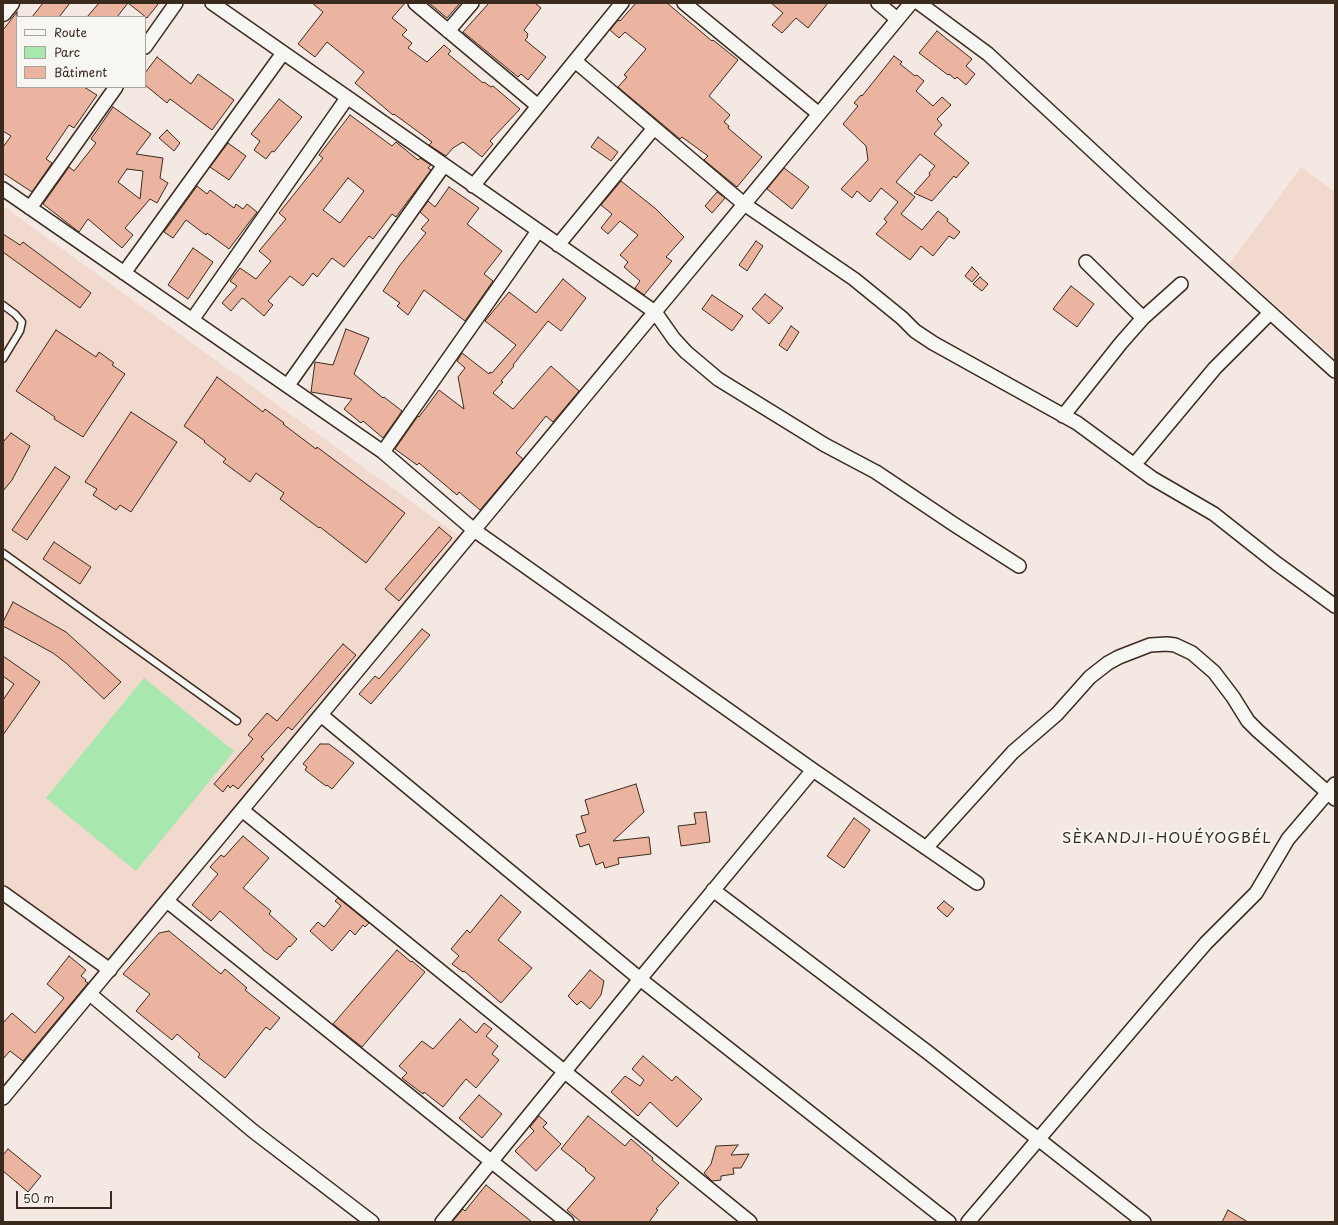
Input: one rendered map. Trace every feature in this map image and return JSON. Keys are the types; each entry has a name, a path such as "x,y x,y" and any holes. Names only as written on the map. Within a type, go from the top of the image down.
{"street":[{"path":"3,13 11,3"},
{"path":"146,46 176,3"},
{"path":"212,3 558,246 655,312 674,339 686,352 718,379 825,445 876,472 955,526 1019,566"},
{"path":"415,3 538,106"},
{"path":"448,31 472,3"},
{"path":"473,186 622,3"},
{"path":"684,3 819,114"},
{"path":"878,3 897,19"},
{"path":"3,1098 911,3"},
{"path":"919,3 988,54 1138,193 1335,371"},
{"path":"124,273 283,53"},
{"path":"575,61 744,204 854,279 899,315 915,331 933,343 1076,423 1152,478 1214,514 1276,563 1335,606"},
{"path":"30,208 115,88"},
{"path":"192,320 347,98"},
{"path":"558,246 654,128"},
{"path":"288,385 444,165"},
{"path":"3,189 383,452 474,530 813,770 977,883"},
{"path":"383,452 538,231"},
{"path":"1086,262 1143,318"},
{"path":"1063,416 1121,343 1143,318 1181,284"},
{"path":"1134,466 1215,368 1270,313"},
{"path":"926,848 1013,752 1057,714 1090,677 1119,657 1150,645 1174,645 1184,649 1196,657 1214,672 1233,697 1248,721 1258,731 1333,792 1288,838 1256,893 1206,944 1172,982 968,1222"},
{"path":"321,715 640,979 949,1222"},
{"path":"442,1222 813,770"},
{"path":"242,810 750,1222"},
{"path":"713,890 926,1051 1144,1222"},
{"path":"3,893 110,970"},
{"path":"167,901 567,1222"},
{"path":"90,994 253,1131 372,1222"}],"lane":[{"path":"3,305 15,314 22,322 20,331 3,359"},
{"path":"3,553 237,720"}],"shaded area":[{"path":"1301,167 1335,192 1335,358 1229,264"},
{"path":"3,206 460,537 107,960 3,887"}],"green space":[{"path":"144,678 234,751 136,871 46,798"}],"building":[{"path":"43,3 70,3 60,16 33,16"},
{"path":"99,3 128,3 118,16 88,16"},
{"path":"128,3 159,3 147,18"},
{"path":"312,3 405,3 392,18 407,30 402,35 412,43 408,48 427,62 444,45 451,51 448,54 483,83 484,82 491,87 493,86 520,109 490,141 493,144 482,157 463,142 453,148 446,156 429,145 432,142 394,114 393,115 355,83 364,72 327,42 315,57 298,44 323,12"},
{"path":"429,3 460,3 447,18"},
{"path":"489,3 535,3 541,8 524,30 528,34 528,37 525,40 546,57 528,80 521,74 518,77 463,32"},
{"path":"636,3 667,3 712,41 713,40 738,60 709,96 730,115 724,122 729,126 728,128 762,157 737,187 704,160 708,156 682,137 680,139 618,87 627,77 624,75 646,49 625,32 619,38 610,30"},
{"path":"771,3 828,3 808,28 796,18 782,33 772,25 783,13"},
{"path":"17,12 16,88 86,88 97,95 74,128 69,125 46,159 52,163 32,192 3,173 3,147 11,136 3,131 3,30"},
{"path":"937,31 972,59 966,66 975,74 966,85 957,77 955,79 949,74 948,75 919,53"},
{"path":"894,56 902,62 900,64 924,81 916,91 933,106 942,97 951,105 937,119 942,125 934,134 969,163 956,178 954,176 932,201 914,193 930,175 929,173 935,166 920,154 896,182 915,197 901,214 922,230 938,211 960,232 954,239 949,236 933,256 921,246 910,260 876,234 887,222 884,219 898,202 881,188 870,202 857,191 852,198 841,189 868,160 866,146 843,124 858,106 854,103 861,95 862,96"},
{"path":"157,57 191,84 198,74 234,100 212,130 170,99 167,103 146,86 146,72"},
{"path":"279,99 302,117 274,152 272,151 266,159 254,150 260,141 251,134"},
{"path":"113,107 151,134 136,154 163,158 160,178 168,183 157,203 150,199 125,228 133,235 122,248 88,219 79,232 43,204 69,167 74,171 96,143 91,139","holes":["127,169 143,171 140,199 118,182"]},
{"path":"350,115 392,146 396,142 418,160 420,158 431,165 428,168 431,170 396,217 392,214 373,239 369,236 344,267 332,258 317,277 313,273 303,286 290,276 268,301 273,305 264,316 242,298 231,311 222,303 237,286 230,281 240,268 256,279 271,261 259,251 286,219 279,213 323,158 319,155","holes":["348,178 364,191 340,223 323,210"]},
{"path":"167,130 180,143 174,151 159,138"},
{"path":"598,137 618,152 611,161 591,147"},
{"path":"228,143 246,156 229,180 210,167"},
{"path":"784,168 809,187 792,209 767,189"},
{"path":"621,181 656,209 684,237 666,257 672,261 644,295 635,288 640,281 624,267 628,262 620,255 638,235 620,221 608,234 601,228 612,214 601,205"},
{"path":"197,186 207,194 210,190 234,208 236,204 243,209 247,204 257,212 229,249 207,233 206,235 186,220 173,238 164,232"},
{"path":"449,187 479,208 467,224 502,251 484,274 493,281 465,321 424,290 408,315 397,306 400,303 383,291 400,265 426,233 421,229 429,220 420,212 428,201 435,207"},
{"path":"717,192 725,198 712,213 705,206"},
{"path":"3,234 20,245 23,242 91,293 80,308 3,252"},
{"path":"756,241 763,246 747,271 739,265"},
{"path":"193,248 213,262 188,299 168,285"},
{"path":"972,267 979,274 972,282 965,276"},
{"path":"980,277 988,284 982,291 973,284"},
{"path":"563,279 586,298 561,331 548,321 501,381 503,382 493,393 513,409 551,366 579,391 553,422 546,416 516,453 523,459 480,510 459,492 457,495 419,463 417,465 395,449 418,416 419,417 439,390 464,409 458,377 465,368 457,361 462,353 489,374 490,372 492,373 516,345 485,321 509,292 536,313"},
{"path":"1071,286 1094,304 1077,327 1053,309"},
{"path":"765,294 783,308 769,324 752,309"},
{"path":"712,295 743,316 732,331 702,309"},
{"path":"791,326 799,332 787,351 779,345"},
{"path":"346,329 369,338 354,374 383,398 384,397 402,411 383,438 363,421 361,423 344,409 352,399 311,392 315,362 333,365"},
{"path":"56,330 96,357 99,352 114,363 112,365 125,374 83,437 54,419 55,417 16,391"},
{"path":"217,377 263,412 265,409 316,449 317,447 405,513 366,563 320,527 319,528 280,499 284,493 256,473 250,482 223,462 226,459 184,426"},
{"path":"131,412 177,442 131,512 120,505 116,510 93,495 97,489 85,482"},
{"path":"11,433 30,446 12,480 3,491 3,442"},
{"path":"55,467 70,477 27,540 12,530"},
{"path":"439,527 452,538 399,601 385,589"},
{"path":"54,542 91,567 80,584 43,559"},
{"path":"13,602 66,632 121,682 104,699 66,663 53,653 3,626 3,622"},
{"path":"422,629 430,635 371,704 359,694 375,676 379,679"},
{"path":"343,644 356,655 292,730 288,727 261,757 264,759 238,789 233,785 230,788 228,785 223,792 214,784 253,739 248,735 267,713 277,721"},
{"path":"3,656 40,682 3,735 3,700 14,684 3,676"},
{"path":"320,744 329,744 354,763 332,789 305,770 307,767 303,764"},
{"path":"636,784 644,812 613,841 649,837 651,854 618,858 619,864 605,868 603,862 596,865 589,844 580,847 576,835 586,832 581,816 589,814 585,800"},
{"path":"706,812 710,842 681,846 678,826 696,824 694,813"},
{"path":"854,818 870,830 844,868 827,856"},
{"path":"243,836 269,858 243,888 271,911 269,914 297,939 277,960 263,950 220,911 211,921 192,905 218,874 210,867 221,855 224,857"},
{"path":"501,895 521,912 498,940 532,968 501,1003 464,971 463,972 452,964 459,956 451,949 467,930 470,933"},
{"path":"338,898 369,923 365,927 363,925 355,935 350,930 332,951 310,931 318,922 324,927 341,906 335,901"},
{"path":"944,901 954,909 947,917 937,908"},
{"path":"169,931 221,974 225,969 247,988 245,990 280,1018 270,1030 266,1027 225,1078 198,1057 200,1054 177,1034 172,1040 136,1011 150,994 123,974 159,933"},
{"path":"397,950 425,972 362,1047 333,1024"},
{"path":"69,956 86,970 81,976 88,983 23,1061 10,1051 3,1059 3,1023 12,1013 35,1033 64,998 47,984"},
{"path":"590,970 604,981 601,995 590,1009 581,1001 577,1005 568,996"},
{"path":"460,1019 476,1033 484,1023 492,1029 486,1036 498,1046 492,1054 499,1060 476,1088 466,1079 443,1107 424,1092 423,1094 402,1078 407,1073 399,1066 422,1041 433,1049"},
{"path":"643,1056 672,1081 676,1076 702,1099 677,1127 650,1102 638,1116 611,1092 625,1076 640,1086 644,1080 632,1069"},
{"path":"479,1095 502,1114 482,1138 459,1118"},
{"path":"539,1116 547,1123 543,1127 561,1144 536,1171 515,1151 534,1131 530,1127"},
{"path":"588,1116 625,1146 631,1139 653,1158 652,1160 679,1183 656,1209 658,1210 649,1222 581,1222 567,1210 595,1178 561,1149"},
{"path":"738,1145 731,1155 749,1154 741,1168 733,1168 734,1174 721,1176 721,1180 712,1181 704,1173 711,1164 716,1146"},
{"path":"8,1149 41,1176 28,1192 3,1171 3,1155"},
{"path":"486,1185 532,1222 452,1222 463,1209 465,1211"},
{"path":"1228,1210 1248,1222 1222,1222"}],"district":[{"name":"SÈKANDJI-HOUÉYOGBÉL","path":"1167,839"}]}
